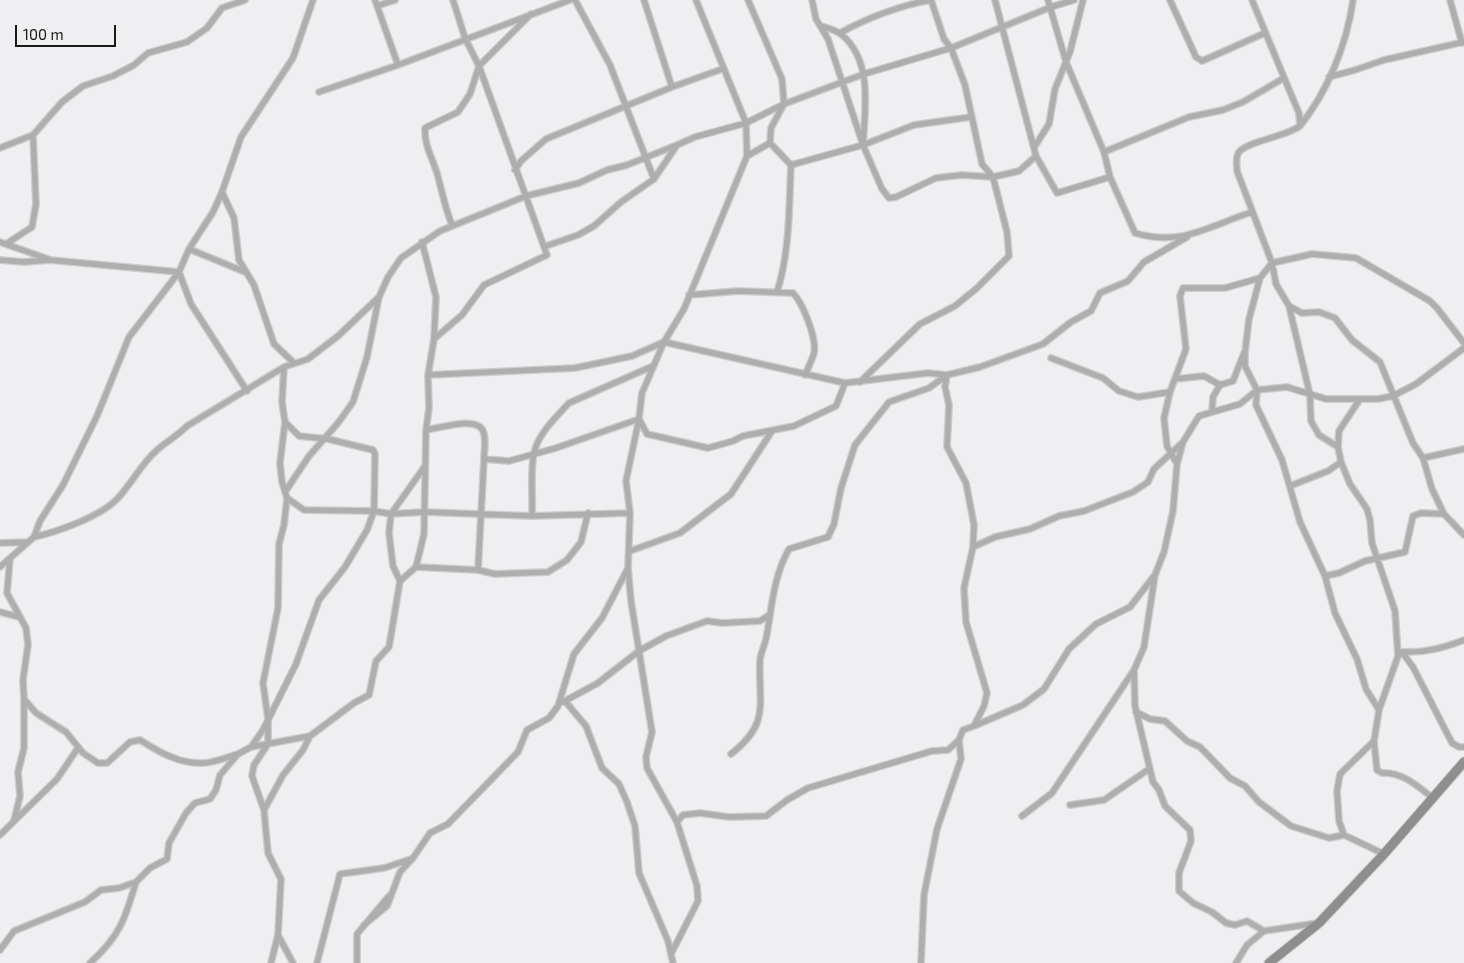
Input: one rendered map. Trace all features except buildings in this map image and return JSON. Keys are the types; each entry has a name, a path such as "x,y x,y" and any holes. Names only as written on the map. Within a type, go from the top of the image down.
{"main road":[{"path":"1269,963 1319,923 1384,854 1464,762"}],"street":[{"path":"0,148 33,135 62,102 75,92 96,80 113,76 134,64 148,53 187,42 207,28 222,8 245,0"},
{"path":"34,537 97,416 129,337 179,272 189,249 213,212 241,137 293,58 313,0"},
{"path":"395,0 376,3 398,64"},
{"path":"434,339 462,315 484,284 547,255 546,246 515,170 479,66 465,38 453,0"},
{"path":"319,92 570,0"},
{"path":"575,0 610,65 654,178"},
{"path":"644,0 672,87"},
{"path":"671,954 698,901 696,886 676,822 647,768 646,757 652,732 628,568 630,513 626,481 639,419 642,393 652,366 684,309 747,156 746,123 722,69 696,0"},
{"path":"748,0 782,79 784,104 771,128 770,143 791,165 786,244 782,277 777,292"},
{"path":"812,0 816,19 828,39 862,146 882,189 889,198 896,197 936,178 962,175 993,177 1019,171 1036,156"},
{"path":"840,34 881,15 931,0 944,39 951,48 965,86 982,164 993,177 1007,232 1009,256 977,288 954,306 920,324 860,382"},
{"path":"995,0 1035,146 1036,156 1057,193 1110,177"},
{"path":"1048,0 1066,62 1104,152 1110,177 1134,233 1151,238 1187,237"},
{"path":"286,495 309,456 353,402 367,356 379,297 388,277 401,258 422,242 452,225 526,196 579,182 695,137 746,123 784,104 842,84 864,74 951,48 1051,7 1074,0"},
{"path":"1035,146 1050,124 1055,89 1066,62 1083,0"},
{"path":"1170,0 1196,57 1202,61 1265,33"},
{"path":"1252,0 1299,113 1300,126"},
{"path":"1338,447 1319,435 1311,422 1310,395 1289,306 1276,284 1272,263 1252,212 1236,160 1239,152 1248,146 1291,133 1300,126 1314,109 1339,58 1350,22 1353,0"},
{"path":"1329,77 1384,60 1463,42 1450,0"},
{"path":"452,225 444,206 436,172 425,140 426,128 458,112 470,94 479,66 531,14"},
{"path":"821,26 840,34 854,47 864,74 866,106 862,146"},
{"path":"515,170 521,161 546,139 626,104 722,69"},
{"path":"1104,152 1189,117 1223,110 1244,102 1284,78"},
{"path":"791,165 862,146 914,125 971,116"},
{"path":"3,243 32,227 36,204 33,135"},
{"path":"747,156 770,143"},
{"path":"546,246 578,235 594,226 621,202 654,178 677,145"},
{"path":"222,192 234,218 238,260 254,286 274,344 294,363"},
{"path":"428,375 575,368 632,356 664,342 845,383 928,373 948,375 980,367 1042,344 1071,322 1092,311 1100,293 1128,281 1144,262 1187,237 1252,212"},
{"path":"400,581 416,567 424,534 426,430 430,408 428,375 434,339 436,296 422,242"},
{"path":"3,243 50,260"},
{"path":"189,249 245,272"},
{"path":"1212,412 1213,397 1220,385 1233,381 1244,352 1249,319 1260,278 1272,263 1312,254 1356,258 1430,301 1438,308 1464,343"},
{"path":"0,260 24,262 50,260 179,272"},
{"path":"179,272 191,304 247,391"},
{"path":"1177,464 1167,446 1164,418 1170,392 1186,349 1180,296 1183,288 1225,288 1260,278"},
{"path":"689,295 738,291 793,294 799,299 811,330 814,352 805,375"},
{"path":"0,568 34,537 86,518 117,500 140,468 158,449 173,440 187,426 284,367 308,359 379,297"},
{"path":"1289,306 1302,313 1319,312 1336,318 1352,340 1380,362 1413,443 1423,458 1432,488 1444,514 1464,536"},
{"path":"973,547 995,537 1030,530 1059,516 1084,511 1133,492 1148,482 1154,469 1183,442 1199,416 1240,404 1257,390 1287,387 1326,399 1394,396 1416,384 1464,348"},
{"path":"1244,352 1245,366 1257,390 1256,405 1282,460 1300,522 1325,576 1335,613 1357,659 1366,689 1378,710"},
{"path":"1051,358 1103,378 1119,391 1138,397 1170,392"},
{"path":"532,516 534,454 542,435 568,403 652,366"},
{"path":"271,963 278,935 281,879 268,853 264,810 252,776 254,765 268,744 268,719 263,683 278,608 279,544 284,525 286,495 280,463 285,422 282,402 284,367"},
{"path":"948,375 945,388 949,406 947,447 966,483 972,505 973,547 965,581 963,600 966,622 987,693 984,706 974,726"},
{"path":"731,754 747,742 760,720 760,658 767,636 769,615 779,566 789,549 828,537 834,524 840,488 855,446 889,402 929,388 948,375"},
{"path":"1176,379 1204,376 1220,385"},
{"path":"639,419 648,434 708,448 742,436 794,426 836,406 845,383"},
{"path":"1360,399 1339,431 1338,447 1341,462 1350,484 1366,509 1377,559 1394,611 1400,654 1378,710 1374,741 1377,770 1382,773 1403,776 1433,798"},
{"path":"484,459 509,460 534,454 639,419"},
{"path":"251,747 268,719 296,664 319,600 345,567 367,530 374,511 375,454 373,450 324,439 299,436 285,422"},
{"path":"426,430 472,422 480,425 484,433 478,570"},
{"path":"630,551 680,532 730,494 772,431"},
{"path":"676,822 683,815 700,812 729,817 766,816 787,800 808,788 932,751 948,750 959,740 964,730 1023,705 1044,689 1070,649 1096,624 1130,607 1154,575 1164,552 1173,511 1177,464 1183,442"},
{"path":"1423,458 1464,449"},
{"path":"1290,486 1328,471 1341,462"},
{"path":"24,699 36,713 66,732 78,748 98,763 107,763 130,742 140,740 167,757 203,763 238,754 251,747 310,736 354,703 369,696 376,661 389,647 400,581 393,566 389,533 391,514 426,464"},
{"path":"286,495 304,510 374,511 391,514 424,512 532,516 630,513"},
{"path":"416,567 478,570 495,574 548,572 567,560 581,542 588,513"},
{"path":"1325,576 1339,573 1365,561 1405,552 1413,516 1420,513 1444,514"},
{"path":"0,543 28,542"},
{"path":"10,559 7,593 26,628 28,645 23,680 24,748 18,772 20,796 14,822"},
{"path":"558,706 574,654 602,618 628,568"},
{"path":"1022,816 1052,793 1134,670 1144,647 1154,575"},
{"path":"0,612 19,617"},
{"path":"357,963 357,934 389,896 400,872 413,858 430,833 448,824 518,752 527,730 549,718 558,706 565,701 598,683 639,651 666,636 707,621 722,623 760,621 769,615"},
{"path":"1400,654 1437,650 1464,640"},
{"path":"1400,654 1413,667 1452,743 1459,748 1464,747"},
{"path":"1134,670 1136,712 1149,770 1165,806 1190,830 1191,841 1179,873 1179,891 1192,903 1212,912 1226,923 1235,925 1247,921 1264,931"},
{"path":"565,701 586,726 602,768 619,784 636,826 640,873 668,940 672,963"},
{"path":"1136,712 1150,719 1165,721 1187,741 1200,747 1230,778 1245,786 1259,802 1291,826 1329,838 1344,835 1384,854"},
{"path":"264,810 283,775 303,750 310,736"},
{"path":"921,963 924,895 937,829 961,760 959,740"},
{"path":"1344,835 1338,821 1337,791 1340,774 1374,741"},
{"path":"0,835 57,779 78,748"},
{"path":"0,950 14,932 85,902 101,890 119,888 136,882 150,868 167,859 169,843 186,813 195,803 210,799 216,790 220,775 238,754"},
{"path":"1070,805 1104,800 1149,770"},
{"path":"316,963 340,874 384,868 413,858"},
{"path":"90,963 110,942 124,922 136,882"},
{"path":"1236,963 1247,945 1264,931 1319,923"},
{"path":"278,935 292,963"}]}
